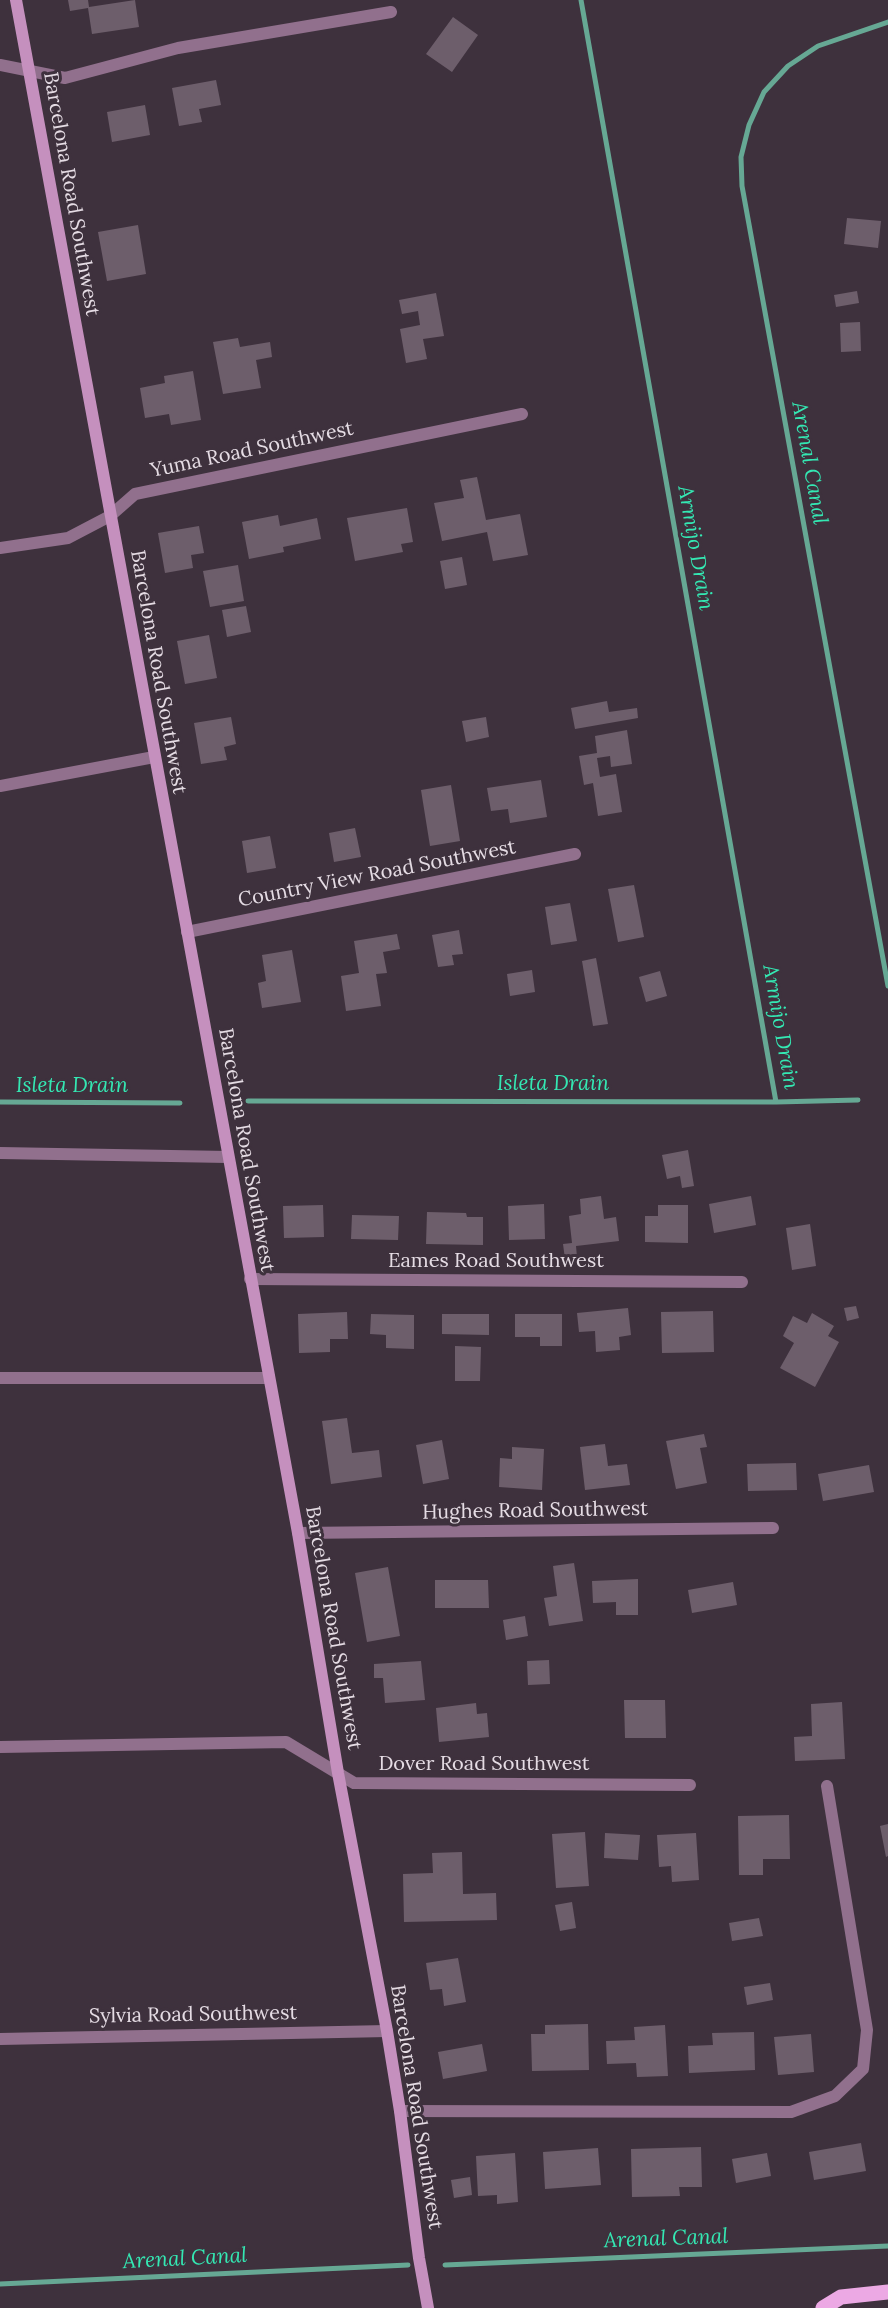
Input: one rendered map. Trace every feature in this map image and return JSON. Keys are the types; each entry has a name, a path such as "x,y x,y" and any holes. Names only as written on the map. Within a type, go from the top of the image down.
{"main road":[{"path":"823,2308 842,2297 888,2292"}],"street":[{"name":"Barcelona Road Southwest","path":"16,0 249,1279 298,1533 338,1773 387,2031 428,2308"},
{"path":"0,65 65,78 178,48 390,12"},
{"name":"Yuma Road Southwest","path":"0,549 68,538 110,516 135,494 522,414"},
{"path":"0,786 154,758"},
{"name":"Country View Road Southwest","path":"186,932 575,854"},
{"path":"0,1153 228,1157"},
{"name":"Eames Road Southwest","path":"249,1279 742,1282"},
{"path":"0,1378 268,1378"},
{"name":"Hughes Road Southwest","path":"298,1533 773,1528"},
{"name":"Dover Road Southwest","path":"0,1747 286,1742 354,1783 690,1785"},
{"path":"400,2111 791,2112 835,2096 863,2069 867,2030 827,1786"},
{"name":"Sylvia Road Southwest","path":"0,2039 387,2031"}],"building":[{"path":"68,0 88,0 89,7 135,0 139,27 92,34 88,8 70,11"},
{"path":"453,17 478,35 452,72 426,54"},
{"path":"216,80 221,105 199,109 202,122 179,126 172,88"},
{"path":"145,105 150,135 112,142 107,112"},
{"path":"847,218 881,221 878,248 844,244"},
{"path":"138,225 146,274 107,281 98,232"},
{"path":"857,291 859,303 836,307 834,295"},
{"path":"436,293 444,336 423,339 427,359 406,363 400,329 420,325 418,311 402,314 399,300"},
{"path":"860,322 861,351 841,352 840,323"},
{"path":"238,338 240,347 270,342 272,357 256,360 261,388 223,394 213,342"},
{"path":"193,371 201,420 171,425 169,414 145,418 140,388 165,383 164,376"},
{"path":"477,477 486,520 520,514 528,555 493,561 487,532 442,541 434,503 464,498 460,480"},
{"path":"407,508 413,542 401,544 403,552 355,561 347,518"},
{"path":"278,515 280,526 317,518 321,539 283,547 284,552 249,559 242,522"},
{"path":"199,526 204,553 191,555 193,568 165,573 158,533"},
{"path":"462,557 467,585 445,589 440,561"},
{"path":"238,565 244,601 210,607 203,571"},
{"path":"246,606 251,632 227,637 222,610"},
{"path":"209,635 217,678 185,684 177,641"},
{"path":"607,701 609,712 637,708 638,718 575,729 571,708"},
{"path":"231,717 236,744 224,747 227,760 201,764 194,723"},
{"path":"486,717 489,737 466,742 462,721"},
{"path":"627,730 632,764 611,767 610,756 597,758 600,777 616,774 622,812 598,816 593,783 584,785 579,756 597,753 595,736"},
{"path":"541,780 547,817 510,823 508,809 491,811 487,788"},
{"path":"451,785 460,841 430,846 421,790"},
{"path":"355,828 361,857 334,862 329,833"},
{"path":"270,836 276,868 247,873 242,841"},
{"path":"634,885 644,937 618,942 608,889"},
{"path":"570,903 577,941 551,945 545,907"},
{"path":"459,930 463,954 452,955 454,965 438,967 432,935"},
{"path":"397,934 400,949 383,952 387,973 376,974 381,1006 346,1011 341,976 359,973 354,941"},
{"path":"292,950 301,1002 262,1008 258,983 266,981 262,955"},
{"path":"596,958 608,1024 593,1026 582,961"},
{"path":"532,970 535,992 510,996 507,974"},
{"path":"660,971 667,996 646,1002 639,977"},
{"path":"688,1150 694,1186 682,1188 680,1176 667,1179 662,1155"},
{"path":"601,1196 604,1219 616,1217 619,1241 576,1246 577,1257 565,1259 563,1244 572,1243 569,1216 581,1214 580,1199"},
{"path":"751,1196 756,1225 714,1233 709,1204"},
{"path":"544,1204 545,1239 509,1240 508,1206"},
{"path":"323,1205 324,1237 284,1238 283,1206"},
{"path":"658,1205 688,1205 688,1243 645,1242 645,1216 658,1216"},
{"path":"427,1212 466,1213 467,1217 483,1217 483,1245 426,1244"},
{"path":"352,1215 399,1216 398,1240 351,1239"},
{"path":"810,1224 816,1266 792,1270 786,1228"},
{"path":"856,1306 859,1318 847,1321 844,1308"},
{"path":"628,1308 631,1335 619,1337 620,1350 596,1352 595,1331 579,1332 577,1313"},
{"path":"713,1311 714,1352 662,1353 661,1312"},
{"path":"347,1312 348,1339 330,1339 330,1352 299,1353 298,1314"},
{"path":"812,1313 834,1326 828,1336 839,1342 815,1387 780,1368 794,1343 783,1336 793,1316 807,1323"},
{"path":"371,1314 414,1315 414,1349 386,1348 386,1335 370,1334"},
{"path":"442,1314 489,1314 489,1335 442,1334"},
{"path":"515,1314 562,1314 562,1346 540,1346 540,1337 515,1337"},
{"path":"455,1346 481,1347 480,1381 455,1381"},
{"path":"347,1418 352,1453 379,1450 382,1477 331,1484 322,1421"},
{"path":"704,1434 707,1447 700,1448 707,1483 676,1489 666,1441"},
{"path":"442,1440 449,1479 423,1484 416,1445"},
{"path":"605,1444 608,1466 627,1464 630,1485 585,1490 580,1447"},
{"path":"512,1447 544,1449 542,1490 499,1487 500,1458 512,1459"},
{"path":"796,1463 797,1490 748,1491 747,1464"},
{"path":"869,1465 874,1492 823,1501 818,1474"},
{"path":"574,1563 583,1621 549,1626 544,1598 557,1596 553,1566"},
{"path":"388,1567 400,1636 367,1642 355,1573"},
{"path":"638,1579 638,1615 616,1615 616,1602 593,1603 592,1581"},
{"path":"435,1580 488,1580 489,1608 435,1608"},
{"path":"733,1582 737,1605 692,1613 688,1590"},
{"path":"525,1616 528,1636 506,1640 503,1620"},
{"path":"549,1660 550,1684 528,1685 527,1661"},
{"path":"421,1661 425,1700 385,1703 383,1678 374,1678 374,1664"},
{"path":"624,1700 665,1700 666,1738 625,1738"},
{"path":"842,1702 845,1759 795,1761 794,1737 812,1736 811,1704"},
{"path":"476,1703 477,1714 487,1713 489,1737 439,1742 436,1708"},
{"path":"789,1815 790,1859 763,1859 763,1875 739,1875 738,1816"},
{"path":"888,1824 888,1856 886,1857 880,1826"},
{"path":"585,1832 589,1886 556,1888 552,1834"},
{"path":"605,1833 640,1835 638,1860 604,1858"},
{"path":"696,1833 699,1880 672,1882 671,1866 659,1867 657,1835"},
{"path":"462,1852 463,1894 496,1893 497,1920 404,1922 403,1874 433,1873 432,1853"},
{"path":"572,1902 576,1928 560,1931 555,1905"},
{"path":"759,1918 763,1936 732,1941 729,1923"},
{"path":"458,1958 466,2002 444,2006 442,1989 430,1990 426,1963"},
{"path":"770,1983 773,2000 747,2005 744,1987"},
{"path":"588,2024 589,2070 532,2071 531,2034 545,2034 545,2025"},
{"path":"665,2025 668,2076 637,2077 636,2063 607,2064 606,2041 635,2040 634,2027"},
{"path":"754,2032 755,2070 689,2073 688,2046 713,2045 712,2033"},
{"path":"811,2034 814,2072 778,2075 774,2037"},
{"path":"482,2044 487,2071 443,2079 438,2052"},
{"path":"861,2143 866,2171 814,2180 809,2152"},
{"path":"701,2147 702,2187 679,2187 680,2196 632,2197 631,2149"},
{"path":"598,2148 601,2185 545,2189 543,2152"},
{"path":"515,2153 518,2202 497,2204 497,2195 478,2196 476,2156"},
{"path":"767,2153 771,2176 736,2183 732,2159"},
{"path":"470,2177 472,2195 454,2198 451,2180"}],"waterway":[{"name":"Armijo Drain","path":"581,0 776,1102"},
{"name":"Arenal Canal","path":"888,22 818,46 788,66 764,92 749,125 741,157 742,186 888,986"},
{"name":"Isleta Drain","path":"248,1101 776,1102 858,1100"},
{"name":"Isleta Drain","path":"0,1102 180,1103"},
{"name":"Arenal Canal","path":"445,2265 888,2246"},
{"name":"Arenal Canal","path":"0,2284 408,2265"}]}
